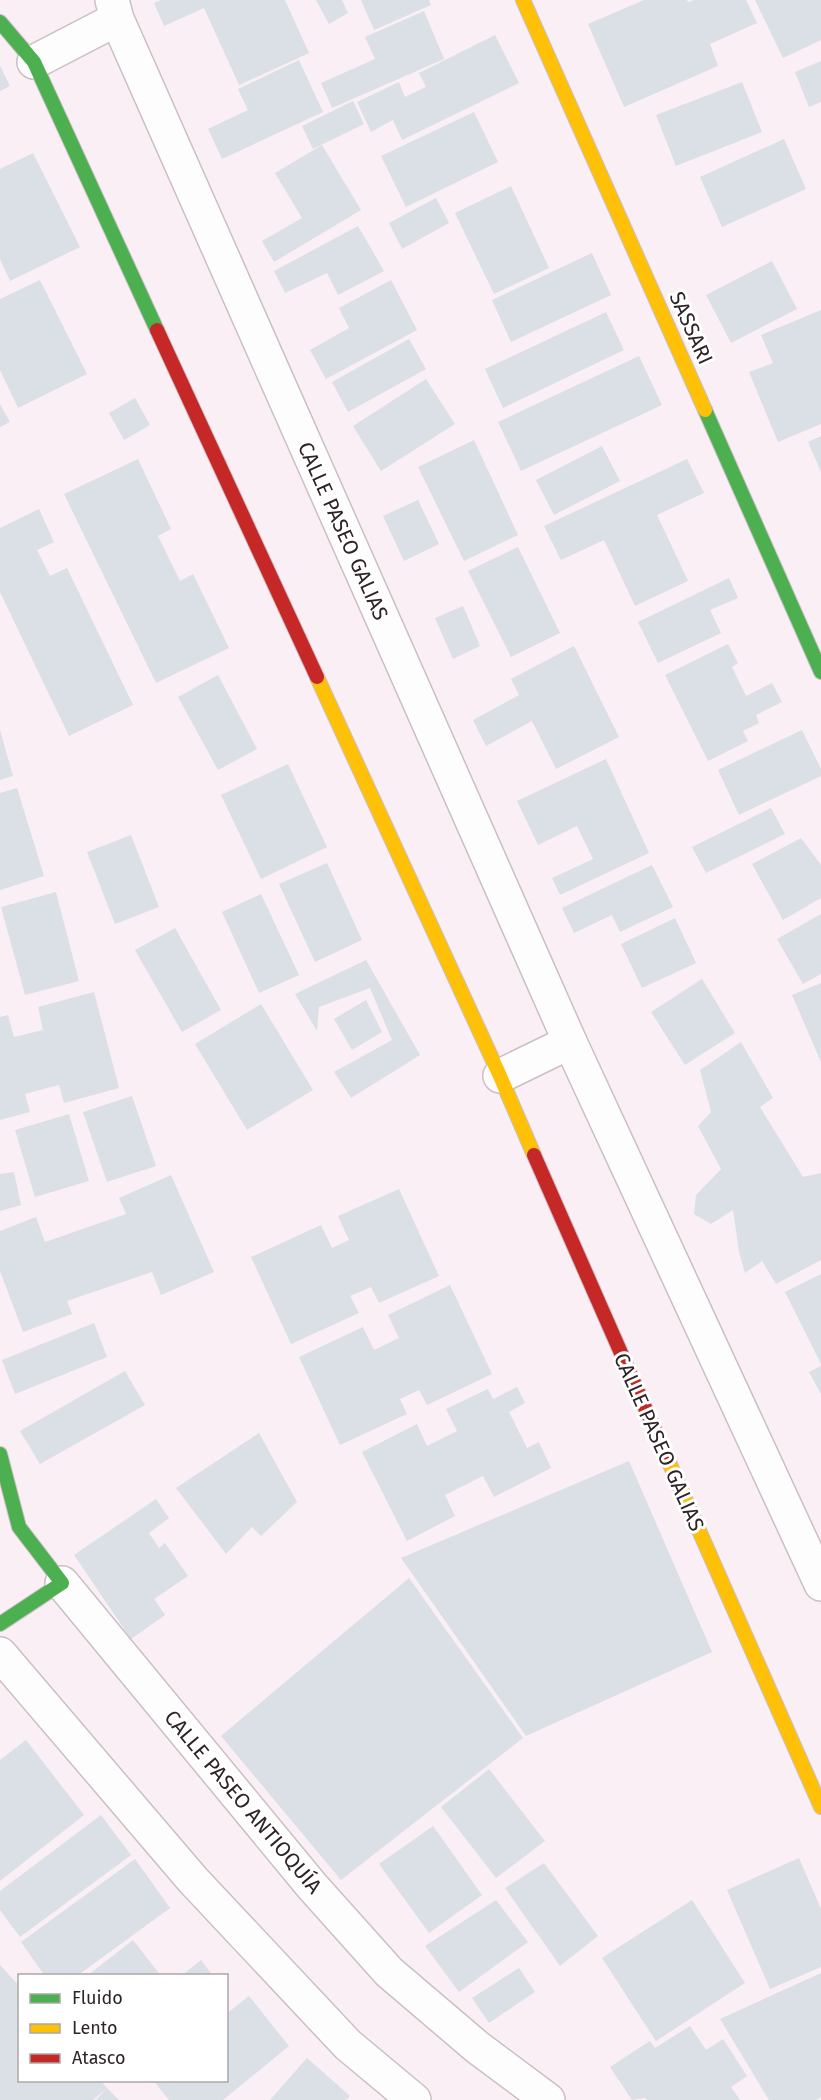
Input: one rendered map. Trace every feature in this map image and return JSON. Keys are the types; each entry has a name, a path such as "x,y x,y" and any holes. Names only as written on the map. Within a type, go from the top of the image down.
{"street":[{"name":"SASSARI","path":"523,0 821,672"},
{"name":"CALLE PASEO GALIAS","path":"34,62 114,10 570,1042 821,1584"},
{"name":"CALLE PASEO GALIAS","path":"0,22 34,62 500,1076 821,1807"},
{"path":"500,1076 570,1042"},
{"name":"CALLE PASEO ANTIOQUÍA","path":"0,1454 15,1530 62,1583 312,1886 389,1972 477,2048 548,2100"},
{"path":"0,1624 62,1583"},
{"path":"0,1654 193,1880 348,2045 414,2100"}],"building":[{"path":"161,0 285,0 309,53 239,85 204,8 164,26 154,3"},
{"path":"316,0 342,0 348,13 329,24"},
{"path":"361,0 429,0 431,5 374,30"},
{"path":"644,0 687,0 688,2 746,0 757,23 710,44 718,66 624,107 588,24"},
{"path":"755,0 821,0 821,40 783,58"},
{"path":"424,11 444,59 332,108 321,83 375,59 365,37"},
{"path":"495,35 519,83 402,140 393,120 371,132 357,102 399,82 405,97 426,87 419,73"},
{"path":"299,60 323,112 222,159 208,129 248,110 238,89"},
{"path":"821,61 821,102 809,107 795,72"},
{"path":"0,66 10,86 0,91"},
{"path":"742,82 762,132 676,166 656,115"},
{"path":"353,101 364,124 313,149 302,126"},
{"path":"474,112 498,162 406,207 381,156"},
{"path":"784,139 806,189 722,227 700,177"},
{"path":"322,145 361,210 274,262 262,241 302,218 275,173"},
{"path":"33,153 80,247 10,281 0,259 0,169"},
{"path":"511,186 549,268 494,294 455,213"},
{"path":"436,198 449,223 402,249 389,223"},
{"path":"358,226 384,271 338,295 327,273 285,293 274,271"},
{"path":"592,253 611,295 511,342 492,300"},
{"path":"772,261 797,309 731,343 706,295"},
{"path":"40,280 87,374 18,408 0,370 0,299"},
{"path":"391,280 417,330 326,379 310,350 349,328 339,308"},
{"path":"821,310 821,424 778,442 749,372 773,363 761,335"},
{"path":"606,312 624,350 503,408 485,369"},
{"path":"409,339 426,369 348,412 332,382"},
{"path":"639,356 662,405 521,471 498,422"},
{"path":"426,379 455,424 381,471 353,426"},
{"path":"135,398 150,425 124,440 109,413"},
{"path":"0,404 10,422 0,427"},
{"path":"821,436 821,472 808,442"},
{"path":"474,440 518,535 464,561 418,467"},
{"path":"602,446 620,481 554,515 536,480"},
{"path":"138,459 171,529 158,536 180,581 193,574 229,648 156,683 64,494"},
{"path":"687,459 704,493 657,515 688,581 635,606 604,540 561,560 544,526"},
{"path":"418,500 439,544 404,561 383,516"},
{"path":"39,509 54,542 37,550 50,576 67,568 133,705 69,736 0,592 0,528"},
{"path":"518,547 560,633 511,657 468,571"},
{"path":"729,578 738,598 710,610 721,633 658,663 638,622"},
{"path":"463,606 480,646 453,659 435,618"},
{"path":"728,644 738,663 732,667 746,696 772,683 782,702 756,715 759,723 743,731 748,741 708,761 665,675"},
{"path":"574,646 619,737 556,769 532,721 486,746 473,720 519,695 511,679"},
{"path":"218,675 257,749 218,770 178,697"},
{"path":"0,730 13,776 0,780"},
{"path":"802,730 821,769 821,776 739,815 718,770"},
{"path":"606,759 649,853 560,895 552,878 593,859 577,826 538,845 517,801"},
{"path":"288,764 327,847 261,879 221,795"},
{"path":"17,788 44,876 0,890 0,793"},
{"path":"771,808 785,834 706,873 692,847"},
{"path":"131,835 159,907 115,924 87,852"},
{"path":"801,838 821,865 821,898 783,920 752,864"},
{"path":"327,863 362,940 315,962 279,884"},
{"path":"652,865 673,907 620,932 612,915 574,933 562,908"},
{"path":"56,892 79,981 25,995 1,907"},
{"path":"261,894 299,975 259,993 222,912"},
{"path":"821,914 821,974 803,984 777,939"},
{"path":"675,918 696,963 642,988 621,944"},
{"path":"175,928 221,1010 182,1032 135,950"},
{"path":"366,960 420,1055 351,1098 334,1072 392,1040 370,988 319,1007 317,1031 295,994"},
{"path":"702,979 735,1033 685,1065 651,1012"},
{"path":"821,983 821,1062 792,995"},
{"path":"94,992 119,1088 64,1103 59,1085 25,1094 30,1112 0,1120 0,1017 8,1015 14,1037 43,1030 38,1007"},
{"path":"366,1000 382,1032 352,1050 334,1019"},
{"path":"261,1004 313,1090 247,1130 195,1044"},
{"path":"741,1042 773,1098 760,1107 803,1177 821,1173 821,1260 776,1284 762,1261 745,1273 739,1252 733,1210 711,1224 694,1214 696,1195 721,1169 698,1126 711,1112 700,1070"},
{"path":"132,1096 156,1166 107,1182 83,1112"},
{"path":"69,1114 89,1181 35,1197 15,1130"},
{"path":"14,1172 21,1205 0,1211 0,1174"},
{"path":"171,1175 214,1272 161,1295 152,1272 67,1301 72,1314 23,1332 0,1271 0,1231 36,1217 45,1242 126,1214 119,1198"},
{"path":"399,1189 439,1276 379,1303 371,1287 350,1296 359,1313 291,1344 251,1257 321,1225 332,1248 349,1240 338,1216"},
{"path":"821,1274 821,1364 785,1292"},
{"path":"450,1285 492,1374 427,1405 419,1390 400,1399 407,1414 340,1445 299,1357 363,1327 374,1350 399,1338 388,1315"},
{"path":"94,1323 107,1357 15,1394 2,1360"},
{"path":"821,1366 821,1394 809,1372"},
{"path":"125,1371 145,1405 40,1464 20,1431"},
{"path":"517,1387 525,1403 509,1412 527,1448 539,1442 551,1468 494,1497 483,1476 445,1495 455,1516 407,1541 362,1452 417,1424 427,1446 457,1431 446,1409 488,1389 493,1399"},
{"path":"259,1433 297,1502 261,1536 252,1527 226,1554 176,1488"},
{"path":"629,1461 712,1652 526,1736 401,1558"},
{"path":"156,1499 169,1518 149,1533 159,1548 165,1543 188,1576 154,1599 165,1615 131,1639 74,1555"},
{"path":"409,1578 523,1738 341,1880 221,1736"},
{"path":"26,1740 84,1815 0,1881 0,1760"},
{"path":"489,1769 545,1841 496,1878 441,1807"},
{"path":"101,1815 131,1855 20,1937 0,1910 0,1891"},
{"path":"433,1826 482,1895 429,1933 379,1864"},
{"path":"799,1858 821,1909 821,1967 770,1989 727,1890"},
{"path":"135,1859 170,1908 80,1974 44,1974 21,1942"},
{"path":"544,1863 598,1936 560,1966 505,1888"},
{"path":"496,1900 528,1942 459,1992 425,1946"},
{"path":"692,1900 745,1983 656,2041 602,1958"},
{"path":"133,1940 159,1974 90,1974"},
{"path":"201,1960 212,1974 184,1974"},
{"path":"0,1965 18,1985 18,2082 102,2082 107,2088 93,2100 0,2100"},
{"path":"519,1968 535,1992 489,2023 472,1998"},
{"path":"821,1973 821,2097 816,2100 769,2100 720,2019"},
{"path":"249,1996 289,2046 223,2100 169,2100 155,2082 228,2082 228,2012"},
{"path":"690,2026 706,2050 723,2039 747,2076 731,2087 740,2100 647,2100 645,2098 632,2100 610,2067 650,2041 655,2048"},
{"path":"307,2058 350,2096 346,2100 270,2100"},
{"path":"107,2088 119,2100 96,2100"}],"traffic: fast":[{"path":"0,22 34,62 157,330"},
{"path":"705,410 821,672"},
{"path":"0,1454 19,1527 62,1583 0,1624"}],"traffic: slow":[{"path":"523,0 705,410"},
{"path":"317,677 534,1155"},
{"path":"668,1460 821,1807"}],"traffic: jam":[{"path":"157,330 317,677"},
{"path":"534,1155 668,1460"}]}
